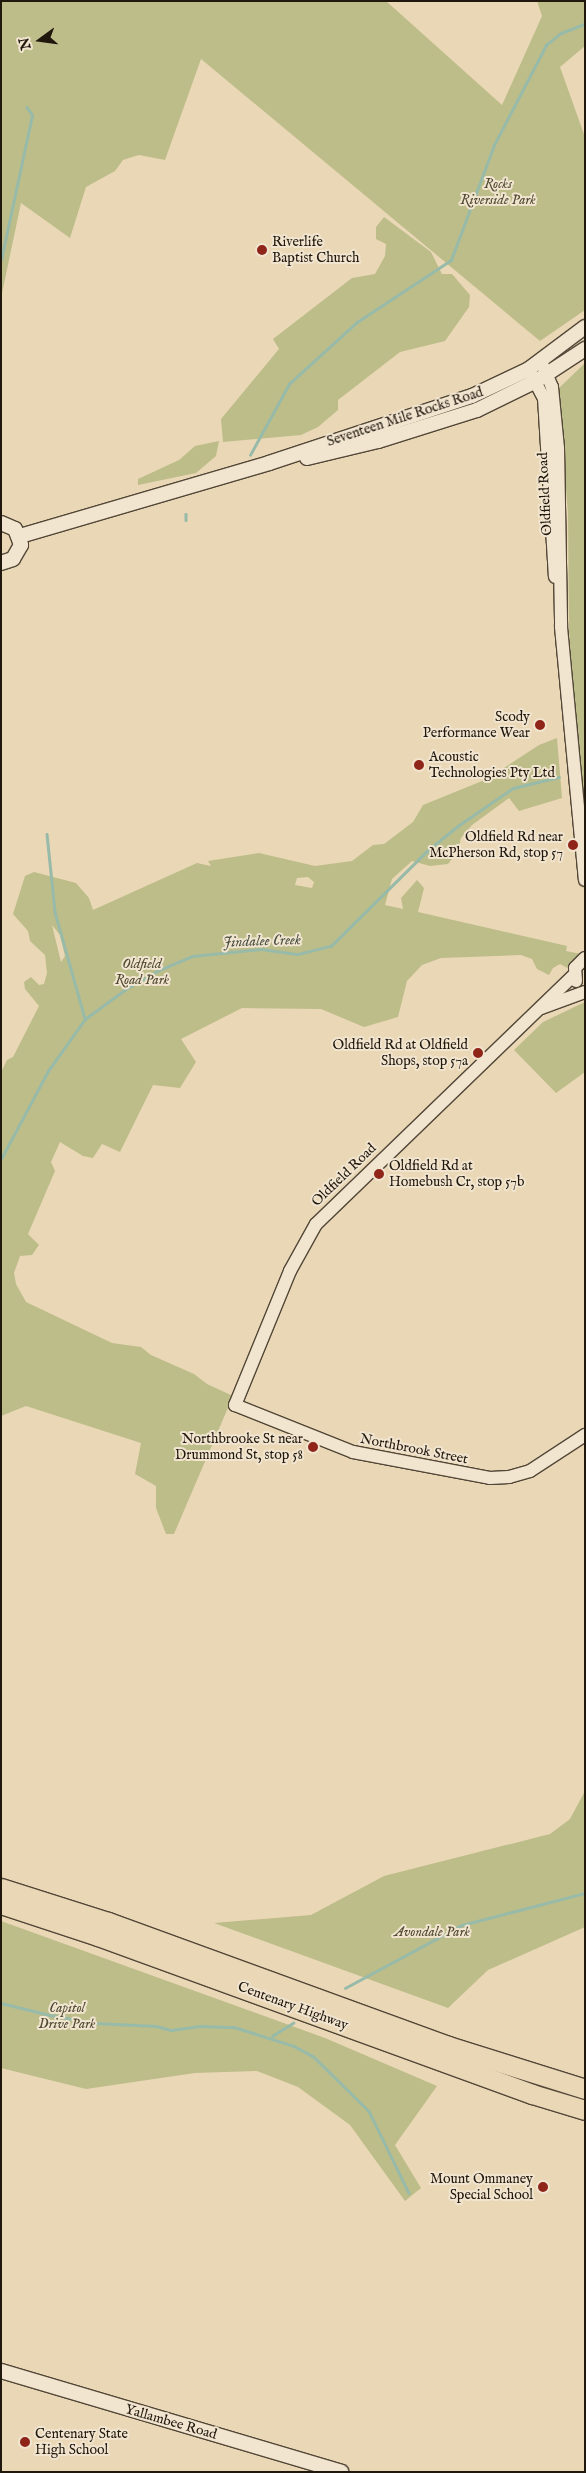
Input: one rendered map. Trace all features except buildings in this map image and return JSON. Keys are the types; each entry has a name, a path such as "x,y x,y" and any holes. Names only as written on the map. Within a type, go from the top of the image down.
{"highway":[{"name":"Centenary Highway","path":"1,1888 108,1922 448,2046 585,2088"},
{"name":"Centenary Highway","path":"1,1904 98,1936 532,2094 585,2110"}],"main road":[{"name":"Seventeen Mile Rocks Road","path":"538,375 540,361 585,327"},
{"name":"Seventeen Mile Rocks Road","path":"20,536 270,464 306,458 413,430 477,410 585,349"},
{"path":"1,523 12,526 20,536 17,555 1,563"},
{"name":"Yallambee Road","path":"1,2371 341,2472"}],"street":[{"name":"Oldfield Road","path":"538,375 544,398 556,606 562,627 585,880"},
{"name":"Oldfield Road","path":"235,1405 290,1271 316,1224 574,974 578,963 585,958"},
{"path":"574,974 579,985 585,991"},
{"name":"Oldfield Road","path":"536,1010 585,991"},
{"name":"Northbrook Street","path":"235,1405 352,1452 490,1478 509,1477 530,1471 585,1435"}],"green space":[{"name":"Rocks Riverside Park","path":"1,1 386,1 502,105 542,16 537,1 585,1 585,46 560,67 585,137 585,310 540,341 201,59 165,160 139,155 123,160 115,171 86,187 70,238 21,203 1,298"},
{"path":"384,217 431,252 442,274 452,274 470,295 469,307 445,341 400,352 338,400 338,410 318,427 301,435 223,442 221,419 279,349 273,339 352,278 375,274 385,256 386,244 376,239 376,227"},
{"path":"585,363 585,793 581,787 569,631 568,514 558,389"},
{"path":"219,441 216,456 196,473 138,485 138,479 179,460 195,446"},
{"name":"Oldfield Road Park","path":"557,738 562,798 519,811 509,798 472,825 461,838 458,851 448,864 430,866 412,861 392,879 385,905 403,909 401,898 417,880 424,888 418,912 567,946 566,951 581,954 573,971 560,964 553,968 549,975 537,969 532,959 521,955 441,958 422,965 407,981 398,1017 364,1027 321,1009 242,1008 181,1039 196,1062 180,1088 153,1085 120,1152 102,1144 93,1158 83,1156 60,1142 51,1162 55,1171 28,1234 39,1245 32,1255 20,1256 14,1273 16,1284 26,1302 112,1343 141,1347 151,1355 194,1374 207,1384 233,1396 174,1534 166,1534 156,1508 156,1486 135,1474 141,1443 26,1406 1,1416 1,1072 7,1060 13,1057 39,1006 25,989 24,982 31,977 39,985 44,984 47,973 45,955 30,941 28,931 13,914 25,876 34,872 76,883 89,898 93,910 197,863 211,866 208,861 259,853 315,866 352,861 373,845 384,844 413,822 423,805 487,779 539,745","holes":["308,877 314,882 312,888 295,885 297,878","52,925 60,935 65,956 61,962"]},
{"path":"585,1002 585,1072 556,1093 514,1050 543,1022"},
{"name":"Avondale Park","path":"585,1791 585,1927 488,1970 448,2008 214,1923 311,1915 384,1876 550,1834 570,1819"},
{"name":"Capitol Drive Park","path":"1,1921 325,2038 437,2086 395,2145 421,2188 405,2201 350,2125 298,2087 257,2071 195,2073 86,2089 1,2068"}],"waterway":[{"path":"250,455 289,384 357,322 451,260 494,145 546,45 561,33 585,24"},
{"path":"1,260 32,115 27,108"},
{"path":"186,514 186,520"},
{"name":"Jindalee Creek","path":"1,1159 48,1071 85,1019 126,989 157,971 193,956 261,949 298,954 331,946 427,851 459,825 513,788 559,777"},
{"path":"47,834 55,912 85,1019"},
{"path":"345,1988 462,1925 585,1893"},
{"path":"1,2003 50,2015 95,2023 156,2026 171,2030 200,2026 234,2027 294,2046 313,2056 369,2111 409,2193"},
{"path":"272,2036 293,2023"}],"place":[{"name":"Riverlife Baptist Church","path":"262,250"},
{"name":"Scody Performance Wear","path":"540,725"},
{"name":"Acoustic Technologies Pty Ltd","path":"419,765"},
{"name":"Oldfield Rd near McPherson Rd, stop 57","path":"573,845"},
{"name":"Oldfield Rd at Oldfield Shops, stop 57a","path":"478,1053"},
{"name":"Oldfield Rd at Homebush Cr, stop 57b","path":"379,1174"},
{"name":"Northbrooke St near Drummond St, stop 58","path":"313,1447"},
{"name":"Mount Ommaney Special School","path":"543,2187"},
{"name":"Centenary State High School","path":"25,2442"}]}
